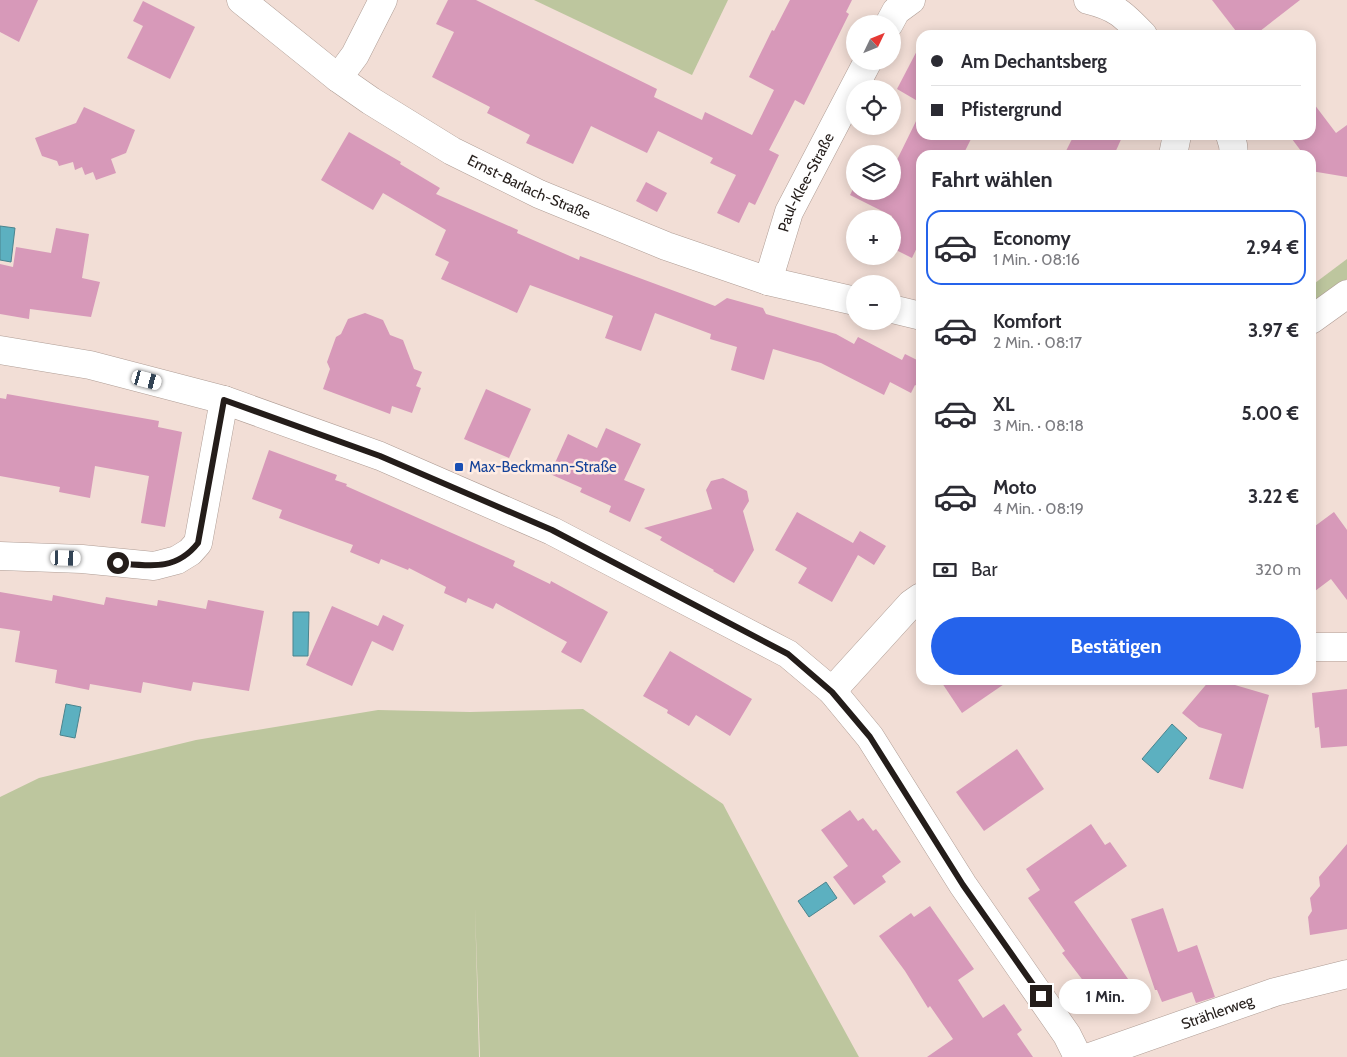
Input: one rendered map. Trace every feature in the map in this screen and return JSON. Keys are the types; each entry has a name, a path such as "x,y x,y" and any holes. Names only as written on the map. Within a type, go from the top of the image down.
{"street":[{"name":"Ernst-Barlach-Straße","path":"241,0 338,78 371,101 452,151 539,194 666,246 768,281 846,299"},
{"path":"338,78 355,55 383,0"},
{"path":"894,15 910,0"},
{"path":"1088,0 1108,5 1126,17 1139,30"},
{"name":"Paul-Klee-Straße","path":"768,281 789,212 863,70"},
{"path":"1316,316 1347,294"},
{"path":"901,311 916,315"},
{"path":"0,350 90,365 224,400 380,456 552,530 788,654 832,692 870,737 963,885 1067,1035 1078,1057"},
{"path":"0,556 82,559 154,566 177,560 190,552 198,543 224,400"},
{"path":"832,692 916,600"},
{"path":"1316,647 1347,647"},
{"name":"Strählerweg","path":"1090,1057 1274,992 1347,974"}],"green space":[{"path":"534,0 728,0 692,75"},
{"path":"1347,259 1347,279 1316,301 1316,282"},
{"path":"583,709 723,804 859,1057 480,1057 475,907 479,1057 0,1057 0,797 39,778 196,740 378,710 470,712"}],"water":[{"path":"0,226 15,228 11,262 0,260"},
{"path":"293,612 309,612 308,656 293,656"},
{"path":"66,704 81,707 75,738 60,735"},
{"path":"1172,724 1187,738 1158,773 1142,759"},
{"path":"826,882 837,898 809,917 798,901"}],"building":[{"path":"0,0 38,0 19,42 0,32"},
{"path":"448,0 476,0 657,89 654,97 702,120 705,112 752,135 774,90 749,77 772,30 774,31 790,0 852,0 846,12 849,14 846,15 846,20 804,105 795,100 769,150 779,155 755,205 749,202 739,223 717,213 736,175 710,163 713,158 658,131 647,153 591,126 573,164 526,143 530,135 487,113 490,107 432,77 454,32 436,24"},
{"path":"1212,0 1300,0 1261,30 1235,30"},
{"path":"143,1 195,27 170,79 127,58 143,26 133,21"},
{"path":"916,53 916,100 901,91 901,81"},
{"path":"84,107 135,130 126,153 111,159 116,173 96,180 93,172 85,175 82,167 75,170 73,162 59,166 57,161 42,156 35,138 76,123"},
{"path":"1316,107 1336,133 1347,125 1347,177 1316,172 1316,150 1300,150 1293,140 1316,140"},
{"path":"916,121 916,140 970,140 966,150 916,150 916,250 912,258 901,252 901,210 880,210 860,200 901,200 901,152"},
{"path":"349,132 401,162 400,164 440,188 436,194 518,230 517,233 579,260 580,256 715,306 727,298 763,308 766,314 836,334 854,344 858,337 902,360 905,354 916,360 916,386 911,393 890,382 884,395 821,363 773,349 764,380 731,370 737,347 710,339 711,334 655,313 641,351 605,338 613,316 530,285 517,313 441,279 449,262 435,255 446,230 383,193 373,210 321,180"},
{"path":"1072,140 1121,140 1116,150 1066,150"},
{"path":"646,182 667,193 657,212 636,201"},
{"path":"56,228 89,234 82,278 100,282 91,317 30,309 29,319 0,314 0,264 13,267 16,247 51,253"},
{"path":"365,313 383,320 390,335 403,340 414,369 422,372 416,386 421,388 412,413 392,406 390,414 323,389 330,369 327,362 336,337 341,334 348,319"},
{"path":"486,389 531,409 509,458 464,439"},
{"path":"7,394 159,421 158,427 182,432 165,527 141,523 149,476 95,466 90,498 59,492 60,487 0,476 0,398 6,399"},
{"path":"606,428 641,444 624,480 645,489 630,522 609,512 611,506 580,492 582,488 550,474 568,434 597,448"},
{"path":"269,450 337,475 335,480 347,484 346,486 515,561 513,566 550,584 551,581 608,612 581,663 561,652 567,642 496,603 493,609 468,598 466,603 444,593 446,587 409,568 408,570 381,559 379,564 350,552 353,545 279,518 282,510 252,499"},
{"path":"723,478 747,491 749,501 743,511 754,550 734,583 660,540 662,537 644,528 712,509 706,490 711,481"},
{"path":"797,512 853,543 860,531 886,546 874,565 858,555 832,602 798,583 807,568 775,550"},
{"path":"1334,512 1347,530 1347,600 1331,579 1316,590 1316,525"},
{"path":"0,592 52,601 53,595 104,605 106,597 157,606 158,600 206,609 208,600 264,611 249,691 193,682 191,691 143,682 141,693 90,684 89,690 55,683 57,670 15,662 20,631 0,628"},
{"path":"332,606 378,626 383,615 404,625 393,651 372,641 352,686 306,665"},
{"path":"670,651 752,699 730,736 696,715 689,726 667,713 668,710 643,696"},
{"path":"943,685 1003,685 962,713"},
{"path":"1206,685 1235,685 1269,695 1243,789 1209,779 1222,734 1199,727 1182,713"},
{"path":"1347,689 1347,746 1321,748 1319,727 1315,728 1312,693"},
{"path":"1017,749 1044,789 984,831 956,792"},
{"path":"850,810 858,821 863,818 873,831 876,829 901,862 882,876 886,882 854,905 833,877 848,866 821,830"},
{"path":"1091,824 1105,845 1110,842 1127,866 1074,902 1140,996 1115,1005 1108,985 1091,991 1062,953 1065,951 1028,898 1040,890 1026,869"},
{"path":"1347,844 1347,929 1310,935 1308,917 1312,911 1310,898 1320,886 1319,877"},
{"path":"930,906 974,969 958,980 983,1018 1004,1004 1022,1030 1017,1034 1033,1057 927,1057 953,1039 930,1006 928,1008 905,971 879,936 911,913 914,917"},
{"path":"1163,908 1178,952 1197,945 1215,997 1196,1003 1192,992 1162,1002 1157,990 1155,990 1131,919"}],"place":[{"name":"Max-Beckmann-Straße","path":"459,467"}],"route":[{"path":"118,563 154,566 177,560 190,552 198,543 224,400 380,456 552,530 788,654 832,692 870,737 963,885 1041,996"}]}
